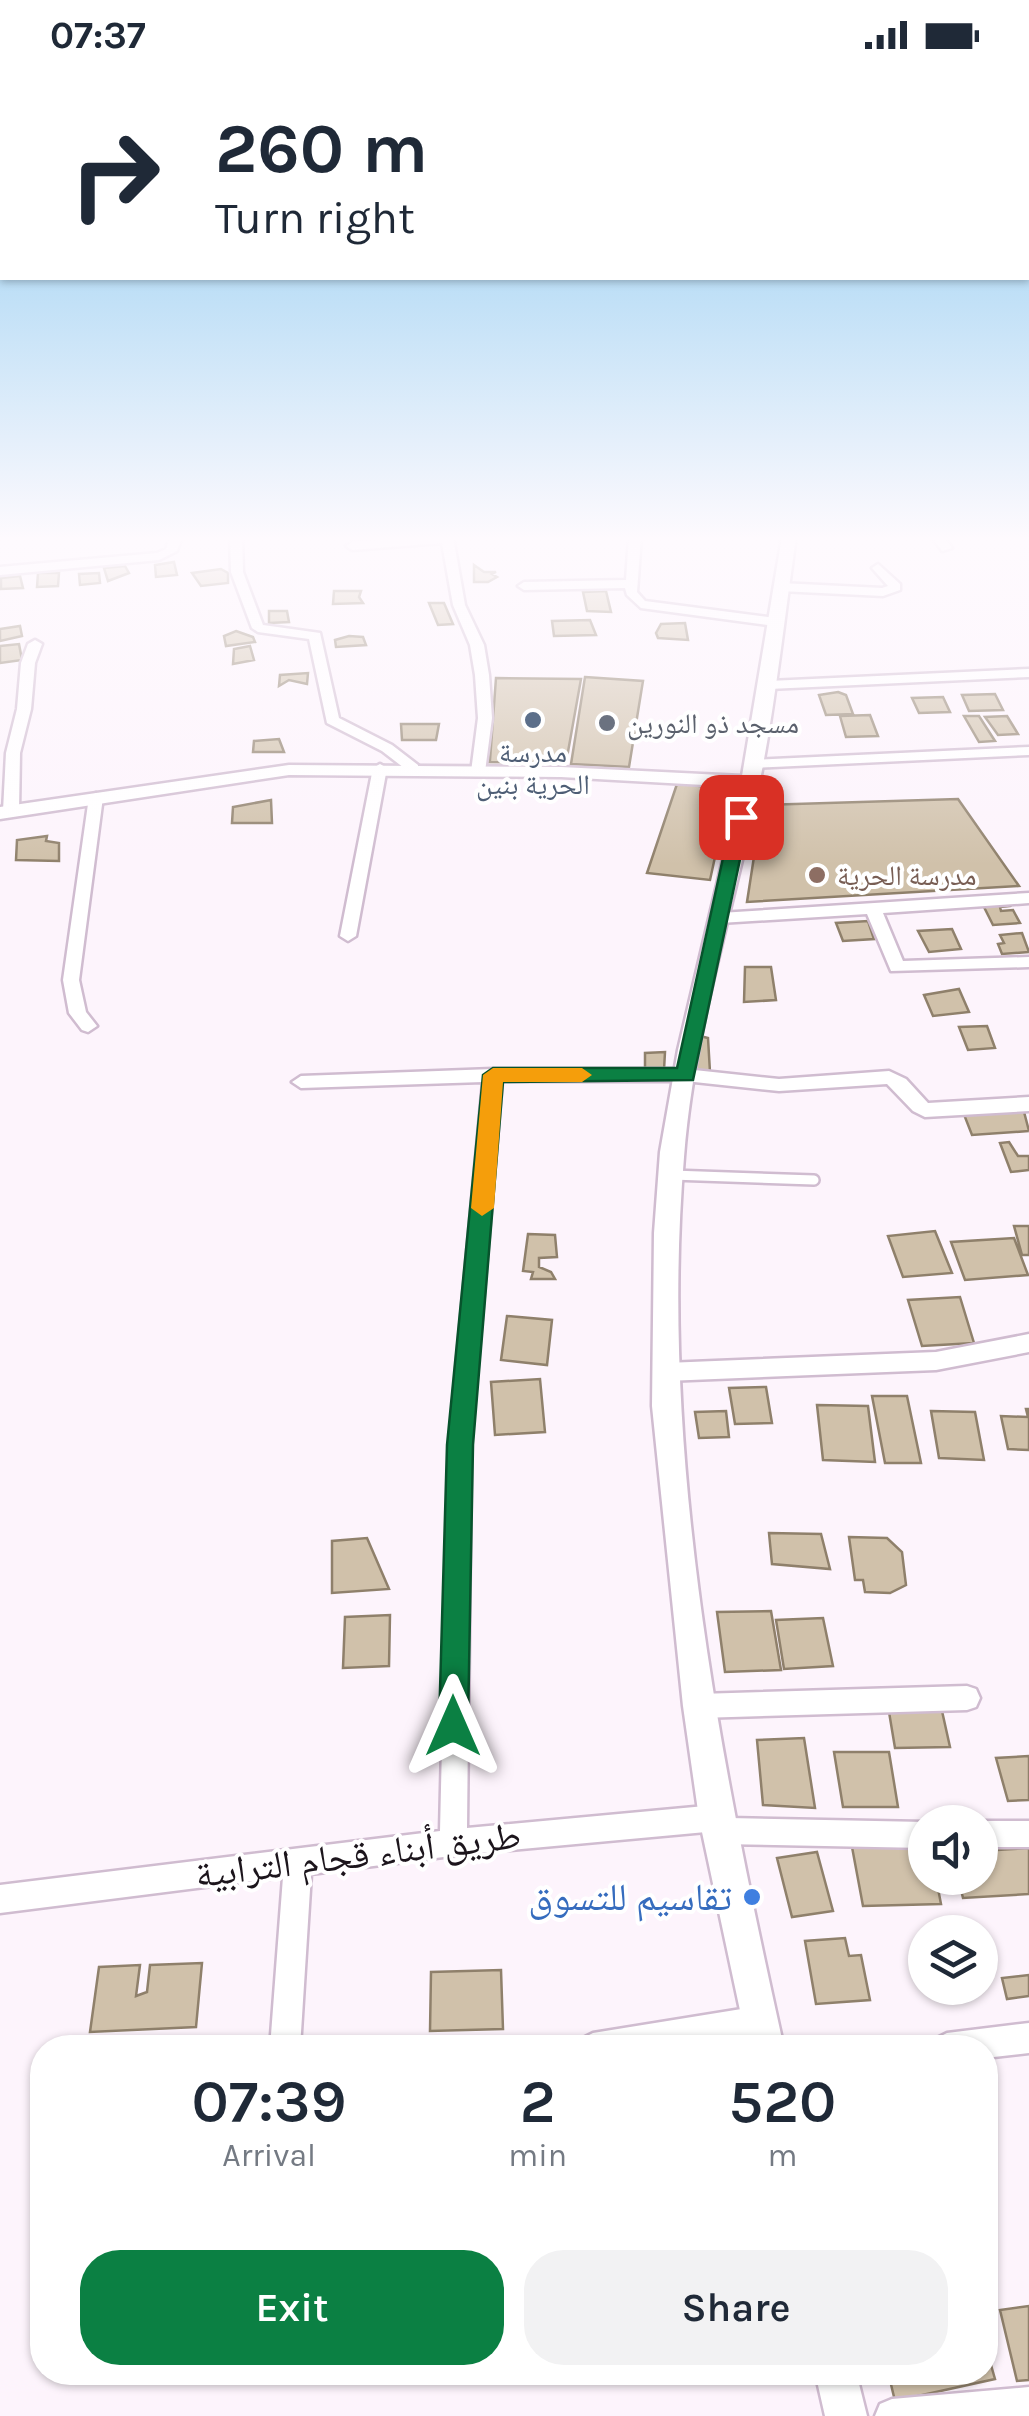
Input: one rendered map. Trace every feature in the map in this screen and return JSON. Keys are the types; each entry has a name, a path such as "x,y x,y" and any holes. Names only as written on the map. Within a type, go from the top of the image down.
{"street":[{"path":"34,646 28,662 6,812 254,773 380,768 751,773 1029,751"},
{"path":"317,646 332,720 386,748 413,768"},
{"path":"477,646 485,718 478,772"},
{"path":"763,2034 718,1824 699,1706 666,1406 666,1372 671,1175 685,1075 751,773 773,646"},
{"path":"769,685 1029,673"},
{"path":"348,936 380,768"},
{"path":"88,1026 78,1013 70,980 96,796"},
{"path":"720,918 1029,898"},
{"path":"873,909 897,967 1029,962"},
{"path":"454,1842 453,1687 460,1445 493,1075"},
{"path":"301,1082 493,1075 685,1075 779,1086 889,1077 899,1081 917,1106 925,1110 1029,1104"},
{"path":"666,1372 936,1360 1029,1344"},
{"path":"699,1706 967,1698"},
{"name":"طريق أبناء قجام الترابية","path":"0,1899 454,1842 718,1824 908,1833"},
{"path":"998,1834 1029,1834"},
{"path":"287,2035 298,1861"},
{"path":"998,2042 1029,2038"},
{"path":"839,2385 846,2416"},
{"path":"892,2416 1029,2404"}],"lane":[{"path":"671,1175 814,1180"}],"building":[{"path":"0,646 19,646 22,660 0,663"},
{"path":"250,646 254,660 233,664 234,649"},
{"path":"308,673 307,684 289,680 279,686 280,675"},
{"name":"مسجد ذو النورين","path":"585,677 643,681 629,767 571,764"},
{"name":"مدرسة الحرية بنين","path":"496,678 581,679 566,763 479,762 490,760"},
{"path":"995,694 1003,710 969,711 962,695"},
{"path":"819,695 846,695 853,714 826,715"},
{"path":"943,697 950,712 919,713 912,698"},
{"path":"870,715 878,736 846,737 840,716"},
{"path":"964,716 979,716 995,741 979,742"},
{"path":"1007,716 1018,734 998,735 985,717"},
{"path":"401,724 439,724 436,740 402,740"},
{"path":"279,739 284,752 253,752 254,741"},
{"path":"678,781 729,793 710,880 647,873"},
{"path":"958,799 1019,886 747,902 762,805"},
{"path":"271,800 272,823 232,823 233,807"},
{"path":"47,836 46,841 59,843 59,861 16,860 17,840"},
{"path":"1008,901 1010,906 1000,907 1001,911 1013,910 1020,923 993,925 982,903"},
{"path":"868,921 874,939 843,941 836,923"},
{"path":"952,929 961,949 929,952 918,931"},
{"path":"1022,933 1029,952 1002,954 998,944 1004,943 1000,935"},
{"path":"745,967 771,967 776,1000 744,1002"},
{"path":"959,989 969,1012 933,1016 924,995"},
{"path":"987,1026 995,1048 968,1050 959,1027"},
{"path":"696,1035 708,1038 710,1072 689,1071"},
{"path":"665,1052 664,1070 645,1070 645,1053"},
{"path":"1023,1108 1029,1131 972,1135 963,1112"},
{"path":"1009,1142 1018,1156 1029,1156 1029,1170 1011,1172 1000,1143"},
{"path":"1014,1226 1029,1226 1029,1255 1022,1255"},
{"path":"935,1231 952,1273 903,1277 888,1236"},
{"path":"528,1234 555,1235 557,1257 539,1258 539,1267 551,1272 555,1279 531,1279 533,1272 523,1271"},
{"path":"1014,1238 1028,1275 965,1280 951,1242"},
{"path":"960,1297 974,1343 922,1346 908,1300"},
{"path":"507,1316 552,1320 547,1365 501,1360"},
{"path":"540,1379 545,1432 495,1435 491,1382"},
{"path":"766,1387 772,1423 735,1424 729,1388"},
{"path":"872,1396 907,1396 921,1463 885,1463"},
{"path":"817,1405 868,1406 875,1462 823,1460"},
{"path":"1029,1409 1029,1450 1008,1449 1001,1416 1028,1417"},
{"path":"726,1411 729,1437 699,1438 695,1412"},
{"path":"931,1411 975,1412 984,1460 939,1458"},
{"path":"769,1533 821,1534 830,1569 772,1564"},
{"path":"849,1537 887,1538 902,1552 906,1585 890,1593 865,1592 863,1580 855,1580"},
{"path":"367,1538 389,1589 332,1593 332,1541"},
{"path":"771,1611 781,1670 725,1672 717,1612"},
{"path":"390,1615 389,1666 343,1668 345,1617"},
{"path":"823,1618 833,1666 784,1669 776,1620"},
{"path":"942,1711 950,1747 895,1748 889,1712"},
{"path":"804,1738 815,1808 763,1805 757,1740"},
{"path":"834,1752 889,1752 898,1807 843,1807"},
{"path":"1029,1756 1029,1800 1008,1801 996,1758"},
{"path":"908,1845 908,1895 939,1895 941,1904 863,1906 852,1847"},
{"path":"1029,1848 1029,1894 963,1898 962,1895 998,1895 998,1850"},
{"path":"817,1852 833,1911 792,1917 777,1858"},
{"path":"845,1938 849,1956 861,1955 870,2000 816,2004 805,1941"},
{"path":"202,1963 196,2027 90,2032 99,1967 140,1965 136,1996 147,1992 150,1965"},
{"path":"501,1970 503,2029 430,2031 431,1972"},
{"path":"1029,1975 1029,1996 1007,1999 1002,1978"},
{"path":"1029,2306 1029,2380 1017,2381 1000,2310"},
{"path":"891,2385 968,2385 895,2401"}],"slow traffic":[{"path":"482,1208 493,1075 582,1075"}],"place":[{"name":"مدرسة الحرية بنين","path":"533,720"},
{"name":"مسجد ذو النورين","path":"607,723"},
{"name":"مدرسة الحرية","path":"817,875"},
{"name":"تقاسيم للتسوق","path":"752,1897"}],"route":[{"path":"453,1726 460,1445 493,1075 685,1075 741,817"}]}
